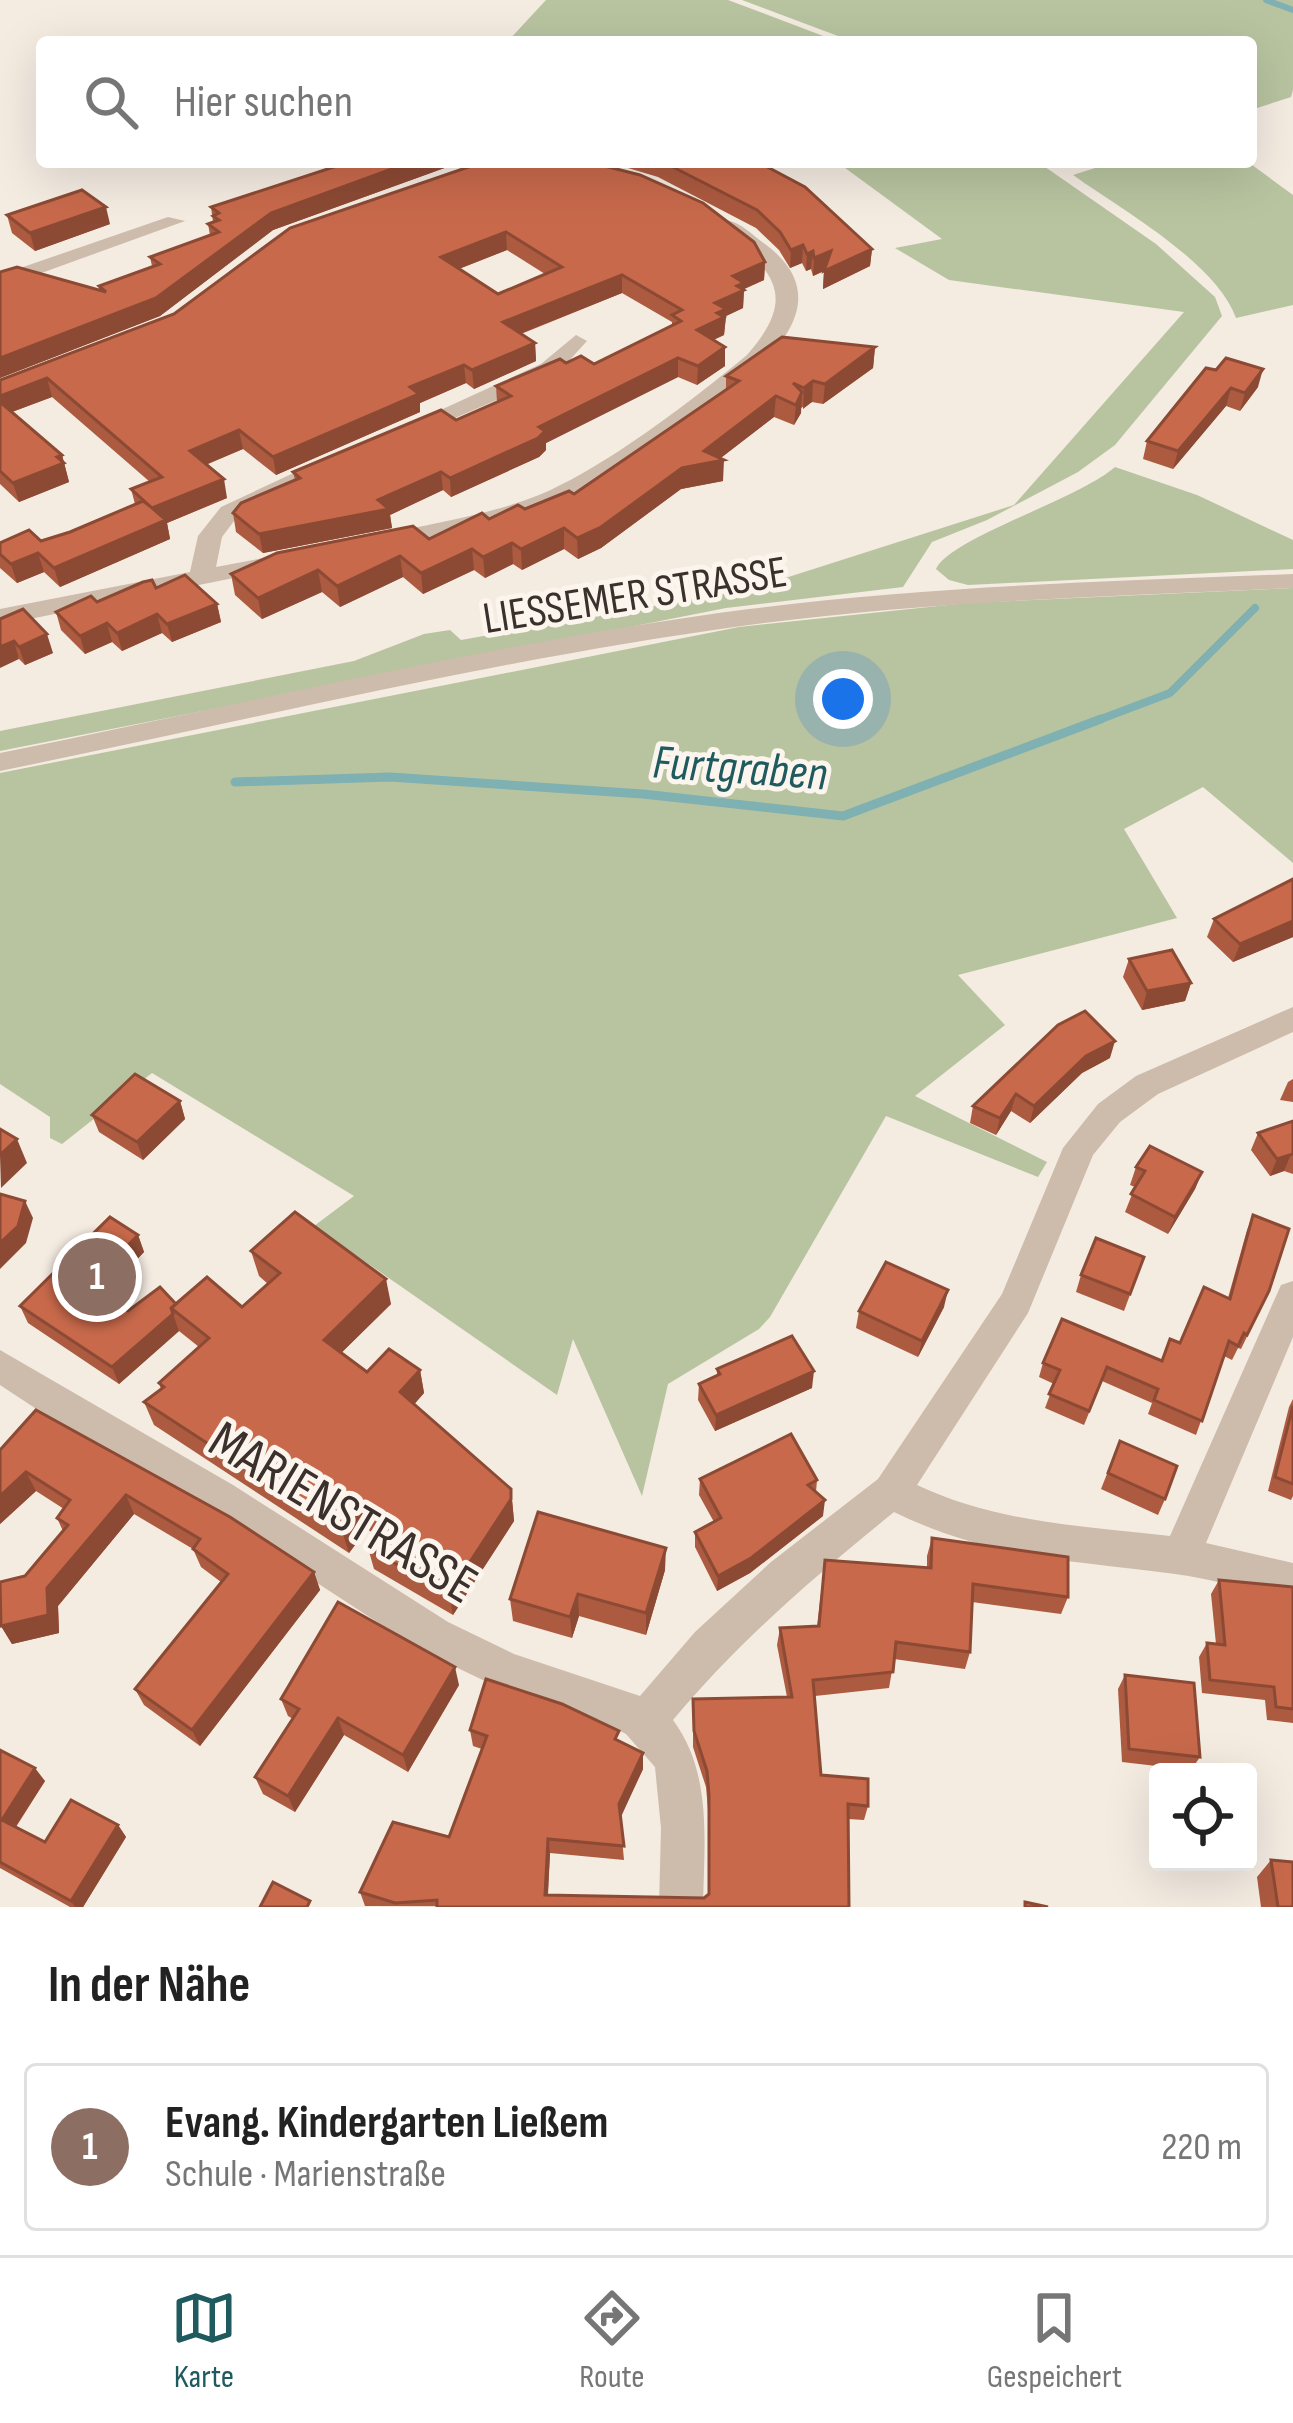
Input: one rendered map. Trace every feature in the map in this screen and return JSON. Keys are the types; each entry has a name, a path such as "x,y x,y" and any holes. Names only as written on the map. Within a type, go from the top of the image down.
{"street":[{"path":"365,545 474,524 552,498 677,418 770,349 787,311 782,276 764,252 706,213"},
{"path":"0,282 175,221"},
{"path":"397,435 549,368 576,341"},
{"path":"202,575 210,536 230,512 353,454"},
{"path":"0,616 298,558"},
{"name":"LIESSEMER STRASSE","path":"0,762 583,642 750,616 929,597 1293,580"},
{"path":"680,1907 682,1818 672,1754 645,1721 709,1646 785,1575 891,1492 1016,1302 1079,1148 1094,1130 1148,1085 1293,1018"},
{"path":"1181,1556 1293,1296"},
{"name":"MARIENSTRASSE","path":"0,1366 112,1438 217,1496 340,1582 430,1633 511,1674 603,1702 645,1721"},
{"path":"891,1492 955,1522 1015,1537 1181,1556 1293,1582"}],"green space":[{"path":"546,0 728,0 823,36 513,36"},
{"path":"742,0 1293,0 1293,90 1291,97 1257,108 1257,36 838,36"},
{"path":"845,168 1047,168 1156,244 1215,297 1222,316 1115,445 1078,472 987,520 932,542 903,587 726,608 0,751 0,731 354,661 424,634 450,630 461,640 727,593 739,582 776,581 1014,505 1184,312 949,280 895,248 942,239"},
{"path":"1095,168 1256,168 1293,195 1293,305 1236,318 1225,297 1189,257 1073,175"},
{"path":"1115,467 1197,495 1293,540 1293,569 968,585 949,580 936,569 965,544"},
{"path":"1293,588 1293,863 1203,787 1124,829 1177,918 958,975 1005,1025 915,1096 1047,1162 1038,1177 886,1116 770,1317 759,1329 668,1384 642,1496 573,1339 557,1395 314,1226 354,1196 152,1073 62,1144 50,1138 50,1117 0,1084 0,773 739,627 967,603"}],"building":[{"path":"331,168 395,168 271,213 156,298 0,358 0,272 17,267 106,292 99,286 160,264 150,257 219,232 208,224 219,220 213,216 219,213 211,207"},
{"path":"465,168 613,168 640,175 703,203 754,242 765,262 733,276 744,283 737,286 744,290 715,303 726,309 717,313 724,317 697,330 725,347 698,366 678,358 539,427 545,431 538,438 450,478 441,472 378,500 389,509 259,534 233,513 241,503 300,478 293,472 441,410 456,420 511,396 496,386 560,359 566,363 581,356 594,364 681,321 672,315 682,310 622,275 503,322 535,343 472,370 464,365 410,387 419,394 273,457 239,430 190,451 224,479 152,508 166,520 54,568 38,553 11,564 0,554 0,543 29,530 41,541 143,501 151,507 131,489 162,477 47,378 0,396 0,380 174,314 290,228","holes":["506,232 562,267 498,294 441,257"]},
{"path":"675,168 769,168 805,187 872,249 824,271 831,251 814,258 813,251 807,254 803,245 791,250 757,210"},
{"path":"82,190 106,207 30,233 7,215"},
{"path":"782,337 875,347 825,384 813,381 804,388 793,383 802,392 796,405 776,396 704,451 724,460 682,468 601,527 577,538 564,528 521,549 512,543 483,557 472,549 421,573 400,556 337,586 318,570 258,598 231,574 277,553 413,526 429,539 482,513 489,519 518,505 525,509 569,491 574,494 739,381 726,376"},
{"path":"1226,358 1263,369 1245,393 1231,388 1178,451 1147,441 1206,368 1216,370"},
{"path":"0,402 62,455 57,457 64,463 13,483 0,471"},
{"path":"185,575 217,604 167,624 157,614 117,633 107,623 80,636 56,612 91,596 97,602 143,582 152,580 156,588"},
{"path":"23,609 47,634 19,647 14,641 0,647 0,619"},
{"path":"1293,879 1293,921 1240,944 1214,919"},
{"path":"1172,950 1191,983 1147,991 1129,959"},
{"path":"1085,1011 1115,1041 1086,1056 1034,1106 1016,1094 1000,1118 973,1106 1058,1025"},
{"path":"135,1074 180,1101 137,1142 92,1115"},
{"path":"1293,1121 1293,1154 1277,1159 1258,1133"},
{"path":"0,1129 17,1139 0,1155"},
{"path":"1150,1146 1202,1172 1175,1217 1131,1194 1145,1171 1136,1167"},
{"path":"0,1194 25,1201 18,1226 0,1243"},
{"path":"295,1212 386,1279 324,1340 367,1372 389,1349 420,1370 400,1392 511,1489 511,1499 449,1594 368,1548 384,1522 362,1507 342,1531 144,1402 209,1338 171,1308 207,1277 242,1307 280,1273 251,1251"},
{"path":"1253,1215 1289,1229 1269,1291 1247,1335 1238,1346 1229,1341 1202,1421 1154,1400 1158,1389 1107,1367 1089,1411 1049,1394 1060,1370 1043,1363 1062,1319 1162,1361 1170,1339 1180,1343 1204,1287 1230,1299"},
{"path":"110,1217 138,1235 89,1285 128,1311 160,1287 176,1304 171,1308 173,1314 112,1367 20,1306"},
{"path":"1096,1238 1144,1257 1130,1294 1081,1275"},
{"path":"886,1262 948,1290 922,1341 859,1311"},
{"path":"792,1336 814,1371 716,1415 699,1384 720,1374 717,1369"},
{"path":"1293,1406 1293,1484 1275,1477"},
{"path":"36,1410 230,1517 314,1572 192,1730 135,1689 228,1574 193,1549 200,1539 126,1495 47,1588 48,1615 1,1626 0,1582 25,1576 68,1525 57,1518 70,1500 26,1472 0,1496 0,1450"},
{"path":"791,1434 817,1480 808,1485 825,1500 751,1558 718,1576 695,1532 721,1518 700,1479"},
{"path":"1120,1441 1177,1466 1165,1499 1108,1473"},
{"path":"538,1512 666,1548 646,1613 578,1594 570,1617 510,1599"},
{"path":"932,1538 1068,1557 1068,1597 973,1584 970,1652 896,1642 893,1672 813,1680 821,1775 868,1779 868,1806 848,1804 849,1907 437,1907 437,1900 395,1903 360,1892 393,1822 449,1837 487,1736 470,1730 486,1679 562,1704 619,1731 615,1739 643,1753 619,1804 624,1846 548,1839 545,1895 704,1898 709,1894 709,1795 694,1731 693,1699 792,1697 780,1628 819,1626 825,1560 931,1568"},
{"path":"1219,1580 1293,1587 1293,1709 1276,1707 1274,1687 1210,1680 1207,1643 1225,1645"},
{"path":"338,1602 455,1667 403,1755 338,1718 288,1796 255,1777 299,1709 281,1699"},
{"path":"1125,1675 1194,1683 1200,1757 1129,1749"},
{"path":"0,1750 35,1768 2,1820 45,1842 71,1800 118,1825 71,1901 0,1862"},
{"path":"1271,1860 1293,1862 1293,1907 1278,1907"},
{"path":"273,1882 310,1901 307,1907 260,1907"}],"waterway":[{"path":"1266,0 1293,10"},
{"name":"Furtgraben","path":"1093,722 1170,693 1255,608"},
{"name":"Furtgraben","path":"235,782 390,777 643,794 843,816 1101,719"}],"place":[{"name":"Evang. Kindergarten Ließem","path":"97,1277"}]}
